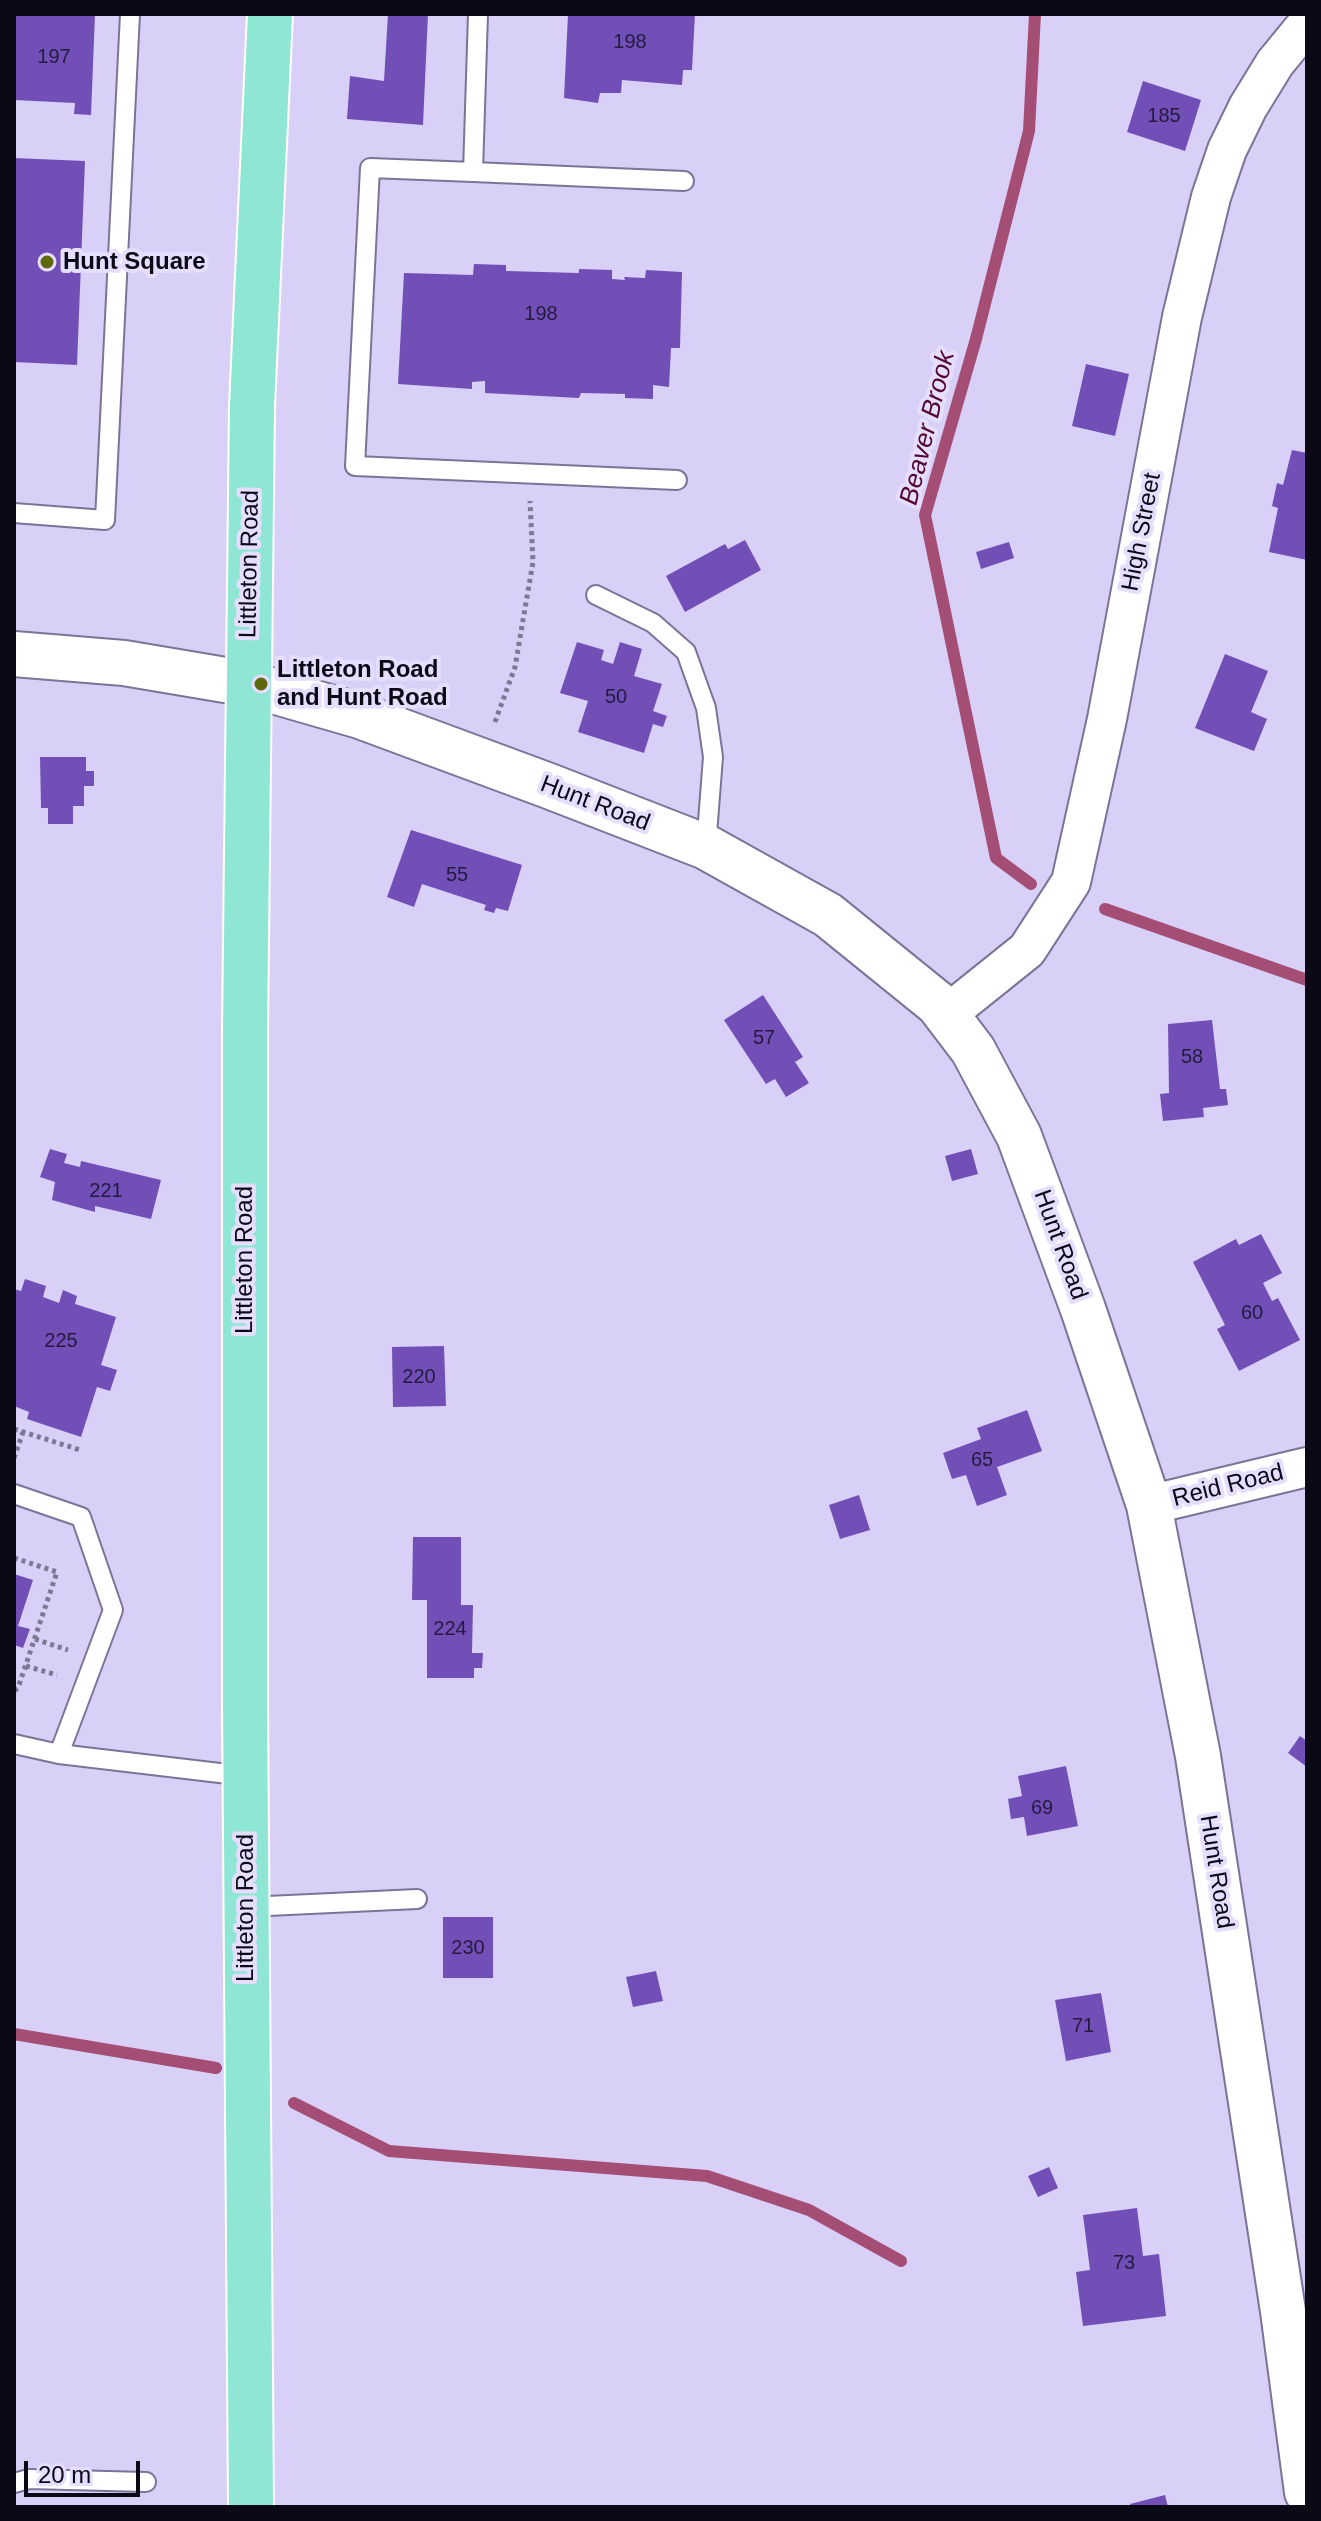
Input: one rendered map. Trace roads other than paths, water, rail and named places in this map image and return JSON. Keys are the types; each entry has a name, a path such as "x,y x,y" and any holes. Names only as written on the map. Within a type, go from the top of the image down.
{"main road":[{"name":"Littleton Road","path":"251,2507 245,1776 245,1032 252,406 270,14"}],"street":[{"name":"High Street","path":"946,1015 1027,950 1071,882 1107,719 1185,303 1207,209 1227,150 1248,107 1275,63 1307,24"},
{"name":"Hunt Road","path":"14,654 124,663 249,684 360,716 706,847 828,915 938,1004 973,1050 1019,1136 1083,1309 1149,1505 1198,1756 1283,2311 1307,2492"},
{"name":"Reid Road","path":"1149,1505 1307,1467"}],"lane":[{"path":"14,513 105,520 130,14"},
{"path":"473,172 478,14"},
{"path":"677,480 355,466 370,168 684,181"},
{"path":"596,595 653,623 686,652 706,708 713,757 706,847"},
{"path":"14,1494 81,1517 113,1610 59,1754"},
{"path":"14,1744 59,1754 245,1776"},
{"path":"246,1907 417,1899"},
{"path":"14,2483 29,2479 146,2482"}],"waterway":[{"name":"Beaver Brook","path":"1031,884 996,858 925,515 976,339 1029,131 1035,14"},
{"name":"Beaver Brook","path":"1105,909 1307,980"},
{"path":"14,2034 216,2068"},
{"path":"294,2103 389,2151 707,2176 809,2210 901,2261"}],"place":[{"name":"Hunt Square","path":"47,262"},
{"name":"Littleton Road and Hunt Road","path":"261,684"}]}
